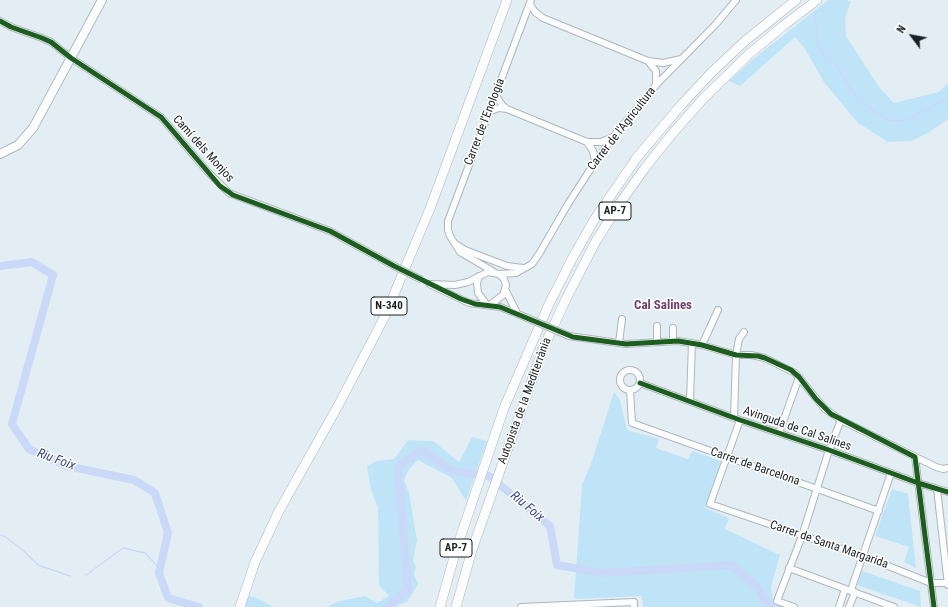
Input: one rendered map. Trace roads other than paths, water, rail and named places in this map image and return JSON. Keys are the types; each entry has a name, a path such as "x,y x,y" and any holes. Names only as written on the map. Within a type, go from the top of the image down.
{"highway":[{"name":"N-340","path":"241,603 255,562 279,512 340,404 388,309 431,206 507,0"},
{"path":"728,56 758,24 788,0"},
{"name":"Autopista de la Mediterrània","path":"440,607 456,550 504,408 547,310 572,259 594,220 625,174 652,138 682,104 728,56 796,0"},
{"name":"Autopista de la Mediterrània","path":"456,607 472,550 543,349 586,260 608,222 624,197 672,134 717,85 766,40 818,0"}],"main road":[{"path":"0,154 18,145 33,128 102,0"}],"street":[{"name":"Carrer de l'Agricultura","path":"523,268 532,264 539,254 568,204 595,162 614,137 656,85 716,24 736,0"},
{"path":"531,2 535,12 543,18 648,61 663,63 681,59"},
{"name":"Carrer de l'Enologia","path":"496,273 460,252 448,230 448,221 488,112 531,2"},
{"path":"523,21 532,17 543,18"},
{"name":"Camí dels Monjos","path":"0,21 11,28 42,38 56,46 71,58 161,118 207,171 229,193 330,231 394,266 469,302 500,306 569,336 634,344 673,341 692,343 736,355 751,355 765,358 791,370 799,377 825,409 842,420 940,469 948,468"},
{"path":"648,61 656,71 656,85"},
{"path":"495,94 502,105 507,109"},
{"path":"488,112 499,108 507,109 587,142 601,142 614,137"},
{"path":"587,142 593,151 595,162"},
{"path":"456,243 465,250 507,266 523,268"},
{"path":"430,284 455,285 468,282 488,272 516,273 523,268"},
{"path":"479,276 477,282 478,293 488,305 503,295 505,289 506,284 504,280 496,273"},
{"path":"505,289 518,314"},
{"path":"702,345 718,310"},
{"path":"619,343 622,319"},
{"path":"657,326 657,342"},
{"path":"673,328 673,341"},
{"path":"727,458 737,419 736,355 739,338 744,332"},
{"path":"690,400 692,343"},
{"path":"626,371 633,371 637,373 640,383 634,389 626,389 621,382 621,377 626,371"},
{"path":"779,433 799,377"},
{"name":"Avinguda de Cal Salines","path":"640,383 690,400 737,419 829,450 918,483 948,492"},
{"name":"Carrer de Barcelona","path":"630,390 632,423 727,458 818,488 878,511"},
{"path":"794,607 777,601 802,536 829,450 842,420"},
{"path":"915,457 934,607"},
{"name":"Carrer de Santa Margarida","path":"727,458 710,504 863,556 931,583 948,583"},
{"path":"917,473 923,461"},
{"path":"839,607 850,590 891,473"},
{"path":"936,489 948,587"},
{"path":"789,568 894,607"},
{"path":"849,607 850,590"},
{"path":"521,607 634,605"}],"waterway":[{"path":"815,13 818,47 838,68 852,91 871,109 889,120 905,121 948,98"},
{"name":"Riu Foix","path":"0,266 32,262 53,275 12,424 29,449 67,466 134,480 155,493 168,533 159,573 168,598 199,607"},
{"name":"Riu Foix","path":"388,607 408,589 398,467 421,450 452,471 489,476 550,526 557,565 603,573 731,565 756,586 770,607"},
{"path":"0,535 4,536 24,551 38,565 70,576"},
{"path":"86,575 123,548 145,553 160,569"}],"district":[{"name":"Cal Salines","path":"663,306"}]}
